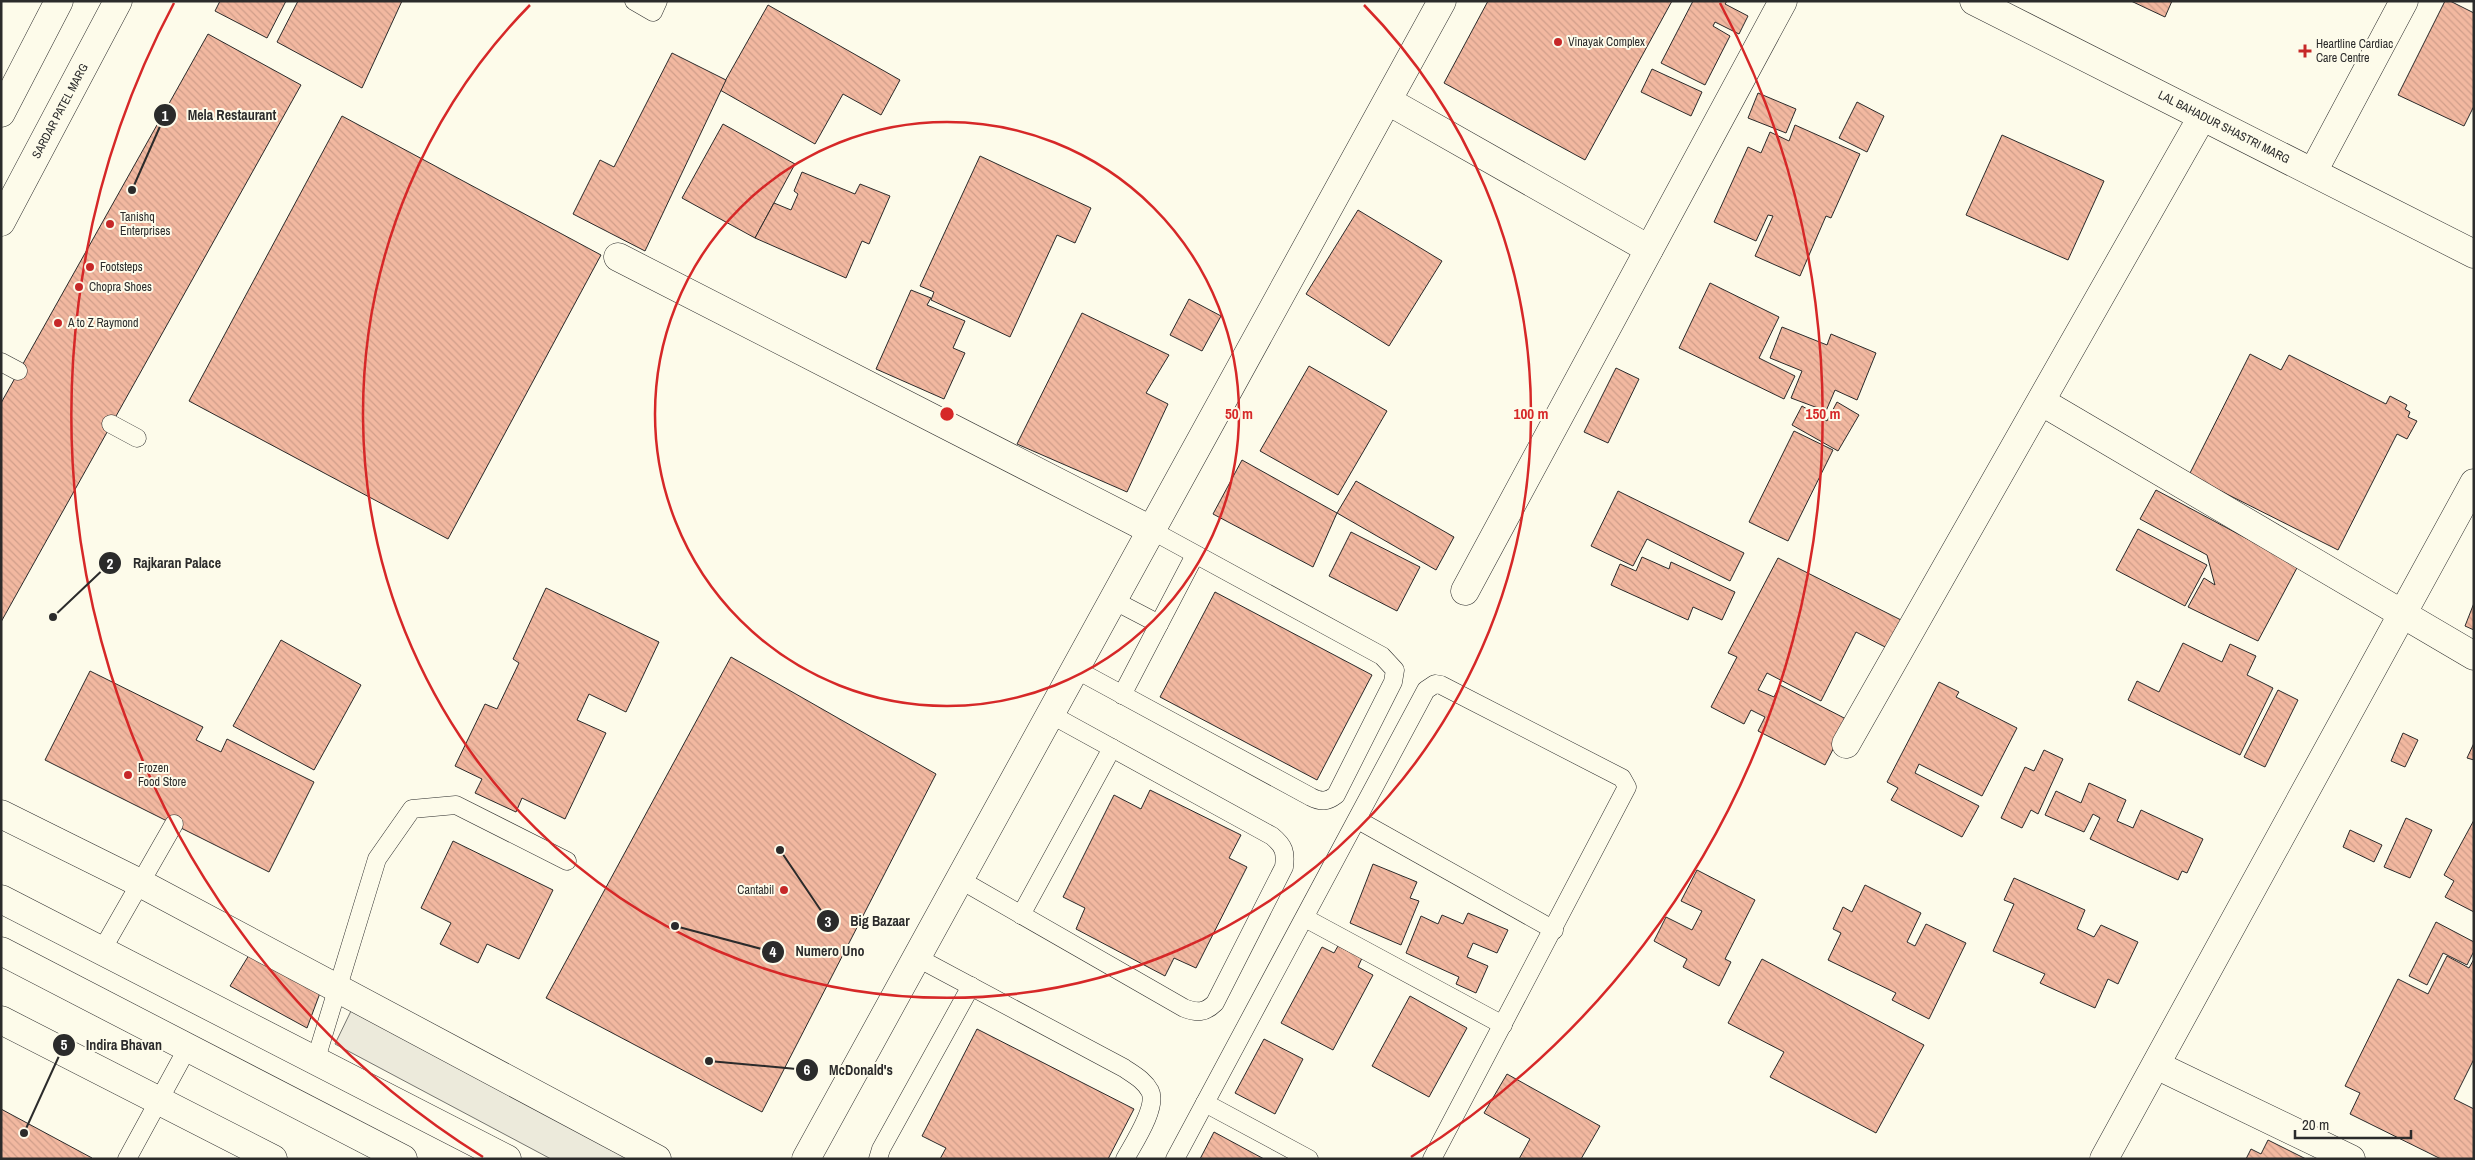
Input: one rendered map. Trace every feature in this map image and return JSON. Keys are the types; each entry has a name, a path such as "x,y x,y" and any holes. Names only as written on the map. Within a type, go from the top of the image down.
{"street":[{"path":"1,113 59,1"},
{"name":"SARDAR PATEL MARG","path":"1,222 118,1"},
{"path":"806,1159 1442,1"},
{"path":"1465,591 1783,1"},
{"name":"LAL BAHADUR SHASTRI MARG","path":"1974,1 2474,254"},
{"path":"2313,172 2404,1"},
{"path":"1388,101 1649,249"},
{"path":"1846,744 2042,402 2202,117"},
{"path":"618,257 1151,530"},
{"path":"2042,402 2474,656"},
{"path":"2104,1159 2474,483"},
{"path":"1,814 140,883 657,1159"},
{"path":"1,899 507,1159"},
{"path":"1,951 403,1159"},
{"path":"1,1020 272,1159"},
{"path":"2156,1065 2351,1159"}],"lane":[{"path":"634,1 653,12 658,1"},
{"path":"1,362 18,371"},
{"path":"112,424 137,438"},
{"path":"1074,669 1315,800 1328,801 1336,796 1393,682 1395,670 1382,656 1195,556 1151,530"},
{"path":"1122,695 1195,556"},
{"path":"1113,600 1159,624"},
{"path":"1175,1159 1426,690 1435,684 1441,685 1622,778 1627,787 1554,930 1432,1159"},
{"path":"959,880 1184,1008 1195,1012 1208,1010 1215,1003 1284,867 1286,855 1283,845 1272,836 1050,714"},
{"path":"1021,915 1112,748"},
{"path":"315,1062 377,859 412,810 456,805 567,861"},
{"path":"1358,820 1554,930"},
{"path":"102,950 174,824"},
{"path":"1305,918 1503,1025"},
{"path":"916,957 1124,1068 1142,1081 1151,1093 1150,1111 1125,1159"},
{"path":"878,1159 881,1149 971,986"},
{"path":"128,1159 188,1047"},
{"path":"1205,1103 1309,1159"}],"shaded area":[{"path":"351,1011 633,1159 551,1159 335,1044"}],"building":[{"path":"220,1 286,1 267,38 215,11"},
{"path":"298,1 402,1 362,88 277,42"},
{"name":"Vinayak Complex","path":"1488,1 1672,1 1585,160 1444,83"},
{"path":"1693,1 1727,1 1725,4 1748,16 1739,34 1715,22 1713,26 1730,36 1705,85 1661,63"},
{"path":"2131,1 2172,1 2165,17"},
{"path":"2445,1 2450,1 2474,13 2474,106 2464,126 2398,95"},
{"path":"768,5 900,80 881,115 843,94 815,144 720,90"},
{"path":"208,34 301,85 1,622 1,403"},
{"path":"672,53 726,80 645,251 573,214 600,160 614,167"},
{"path":"1652,69 1702,92 1691,116 1641,92"},
{"path":"1758,93 1796,109 1786,133 1748,118"},
{"path":"1857,102 1884,116 1867,152 1839,138"},
{"path":"342,116 601,255 448,539 189,401"},
{"path":"723,124 795,164 755,238 682,198"},
{"path":"1795,125 1860,154 1831,218 1826,216 1800,276 1755,256 1773,216 1768,215 1756,241 1714,222 1748,147 1761,153 1770,132 1789,141"},
{"path":"2002,135 2104,181 2068,260 1966,215"},
{"path":"980,156 1091,208 1075,243 1057,235 1010,337 931,300 934,292 920,286"},
{"path":"802,172 855,194 860,184 890,196 869,244 862,241 846,278 755,238 774,203 791,210 798,194 794,191"},
{"path":"1358,210 1442,261 1389,346 1306,294"},
{"path":"1710,283 1779,317 1759,358 1795,376 1784,399 1679,348"},
{"path":"911,290 931,298 927,305 965,321 953,348 965,353 944,399 876,369"},
{"path":"1189,299 1221,316 1202,351 1170,335"},
{"path":"1082,313 1169,355 1146,393 1168,404 1127,492 1017,444"},
{"path":"1782,327 1827,345 1831,334 1876,353 1857,400 1835,390 1826,411 1791,398 1802,371 1770,358"},
{"path":"2250,354 2281,370 2289,355 2386,404 2390,396 2407,405 2405,409 2410,412 2408,417 2417,421 2407,439 2397,434 2338,550 2189,475"},
{"path":"1309,366 1387,411 1338,495 1260,451"},
{"path":"1616,368 1639,379 1608,443 1584,432"},
{"path":"1837,402 1859,415 1838,451 1792,425 1802,406 1827,421"},
{"path":"1794,431 1833,450 1788,541 1749,522"},
{"path":"1242,460 1337,513 1313,567 1213,514"},
{"path":"1356,481 1454,537 1436,570 1337,513"},
{"path":"2156,490 2298,566 2258,641 2188,607 2204,578 2215,585 2207,555 2140,519"},
{"path":"1618,491 1744,553 1730,581 1647,539 1633,566 1591,546"},
{"path":"2138,529 2207,565 2185,606 2116,570"},
{"path":"1351,532 1420,567 1397,611 1329,576"},
{"path":"1642,557 1669,569 1671,562 1735,592 1722,620 1693,607 1688,620 1611,585 1620,564 1636,571"},
{"path":"1778,558 1901,620 1887,648 1856,632 1821,701 1767,673 1758,690 1774,697 1780,685 1848,720 1825,765 1758,731 1765,717 1751,710 1744,724 1711,707 1737,657 1728,653"},
{"path":"546,588 659,642 626,712 589,694 577,720 606,733 565,819 522,798 516,812 475,793 482,779 455,766 485,704 497,709 519,663 513,659"},
{"path":"1215,592 1372,675 1317,780 1160,697"},
{"path":"2474,603 2474,630 2465,626"},
{"path":"281,640 361,685 314,770 233,726"},
{"path":"2183,643 2222,662 2230,644 2256,656 2247,675 2273,688 2240,755 2128,700 2137,681 2159,692"},
{"path":"731,657 936,774 762,1112 546,998"},
{"path":"90,671 203,727 196,740 221,752 227,739 314,782 269,872 45,760"},
{"path":"1939,682 1959,692 1956,697 2017,728 1982,796 1919,764 1915,773 1979,806 1962,837 1891,800 1898,788 1887,782"},
{"path":"2278,690 2298,700 2265,767 2244,757"},
{"path":"2403,733 2418,740 2405,767 2391,761"},
{"path":"2474,743 2474,760 2467,758"},
{"path":"2044,750 2063,759 2038,814 2031,810 2022,828 2001,818 2025,767 2034,771"},
{"path":"2089,783 2126,800 2117,821 2133,828 2141,810 2203,839 2187,873 2182,871 2178,880 2090,839 2100,818 2093,814 2084,832 2045,815 2056,791 2081,803"},
{"path":"1150,790 1241,835 1229,858 1247,867 1196,968 1174,958 1165,976 1076,929 1085,908 1063,897 1114,795 1141,809"},
{"path":"2406,818 2432,830 2410,878 2384,867"},
{"path":"2474,820 2474,912 2445,897 2454,881 2444,875"},
{"path":"2350,830 2382,845 2374,862 2343,847"},
{"path":"453,841 553,890 519,959 487,944 478,963 440,944 451,923 421,908"},
{"path":"1373,864 1417,882 1410,898 1419,901 1401,945 1350,923"},
{"path":"1697,870 1755,900 1725,959 1731,962 1719,986 1683,967 1687,959 1654,941 1666,917 1692,930 1702,911 1681,901"},
{"path":"2014,878 2085,910 2077,929 2094,937 2101,925 2138,942 2118,984 2108,979 2095,1008 2040,983 2045,974 1993,951 2014,904 2004,900"},
{"path":"1865,885 1921,913 1907,942 1915,946 1926,924 1966,943 1929,1019 1892,1000 1896,993 1828,960 1841,933 1833,929 1843,907 1852,912"},
{"path":"1468,913 1508,930 1497,953 1473,943 1467,957 1488,966 1476,993 1456,984 1459,977 1406,953 1421,916 1438,924 1442,915 1463,924"},
{"path":"2436,922 2474,942 2474,951 2467,965 2443,953 2427,985 2409,976"},
{"path":"1338,946 1362,958 1358,967 1373,975 1333,1050 1281,1023 1322,947 1334,953"},
{"path":"249,955 320,993 307,1028 230,986"},
{"path":"2447,956 2469,968 2474,959 2474,1059 2454,1099 2474,1109 2474,1159 2441,1159 2350,1114 2360,1093 2345,1086 2398,979 2428,994"},
{"path":"1762,959 1924,1045 1876,1133 1770,1077 1784,1052 1728,1023"},
{"path":"1410,996 1467,1028 1429,1097 1372,1066"},
{"path":"977,1029 1134,1109 1108,1159 940,1159 946,1148 922,1136"},
{"path":"1264,1039 1303,1059 1275,1114 1235,1093"},
{"path":"1507,1074 1600,1126 1581,1159 1519,1159 1530,1139 1484,1113"},
{"path":"1,1109 92,1158 1,1159"},
{"path":"1214,1132 1264,1159 1200,1159"},
{"path":"2268,1140 2306,1159 2246,1159 2251,1149 2261,1154"}],"place":[{"name":"Vinayak Complex","path":"1558,42"},
{"name":"Heartline Cardiac Care Centre","path":"2305,51"},
{"name":"Mela Restaurant","path":"132,190"},
{"name":"Tanishq Enterprises","path":"110,224"},
{"name":"Footsteps","path":"90,267"},
{"name":"Chopra Shoes","path":"79,287"},
{"name":"A to Z Raymond","path":"58,323"},
{"name":"Rajkaran Palace","path":"53,617"},
{"name":"Frozen Food Store","path":"128,775"},
{"name":"Big Bazaar","path":"780,850"},
{"name":"Cantabil","path":"784,890"},
{"name":"Numero Uno","path":"675,926"},
{"name":"McDonald's","path":"709,1061"},
{"name":"Indira Bhavan","path":"24,1133"}]}
